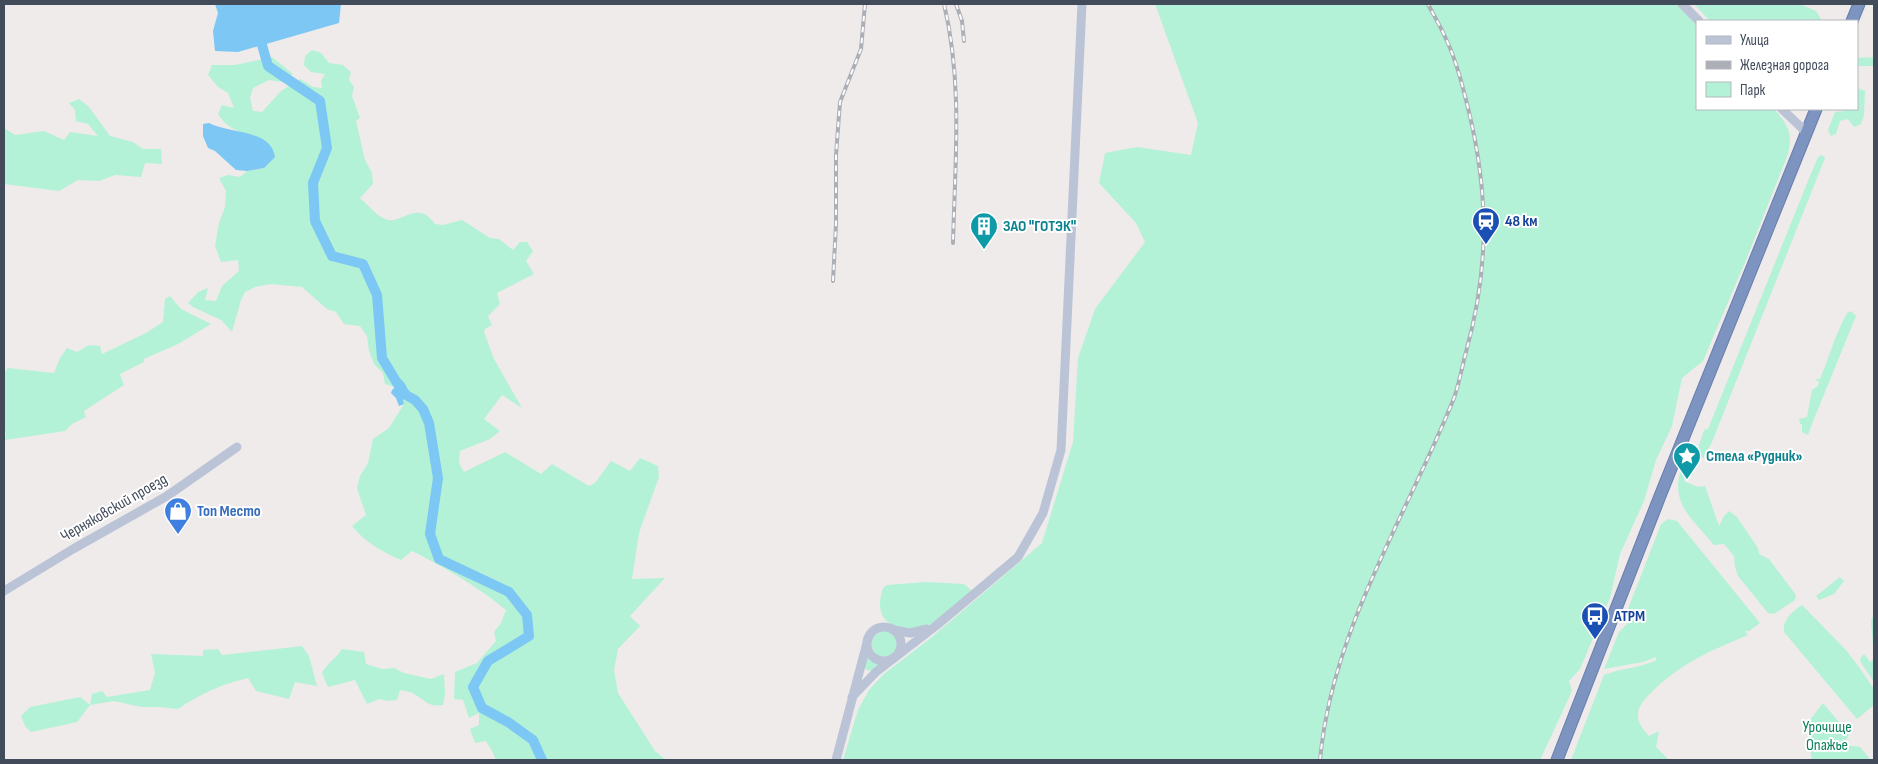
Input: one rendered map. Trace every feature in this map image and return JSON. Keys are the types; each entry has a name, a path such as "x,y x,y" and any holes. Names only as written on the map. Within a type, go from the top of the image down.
{"highway":[{"path":"1852,20 1859,4"},
{"path":"1557,760 1669,473 1816,110"}],"street":[{"path":"852,697 871,677 1018,557 1043,512 1061,450 1082,4"},
{"path":"1682,4 1698,20"},
{"path":"1783,110 1807,133"},
{"name":"Черняковский проезд","path":"4,591 73,549 167,496 237,447"},
{"path":"836,760 868,639 878,629 892,629 914,633 937,625"},
{"path":"868,639 868,649 874,658 884,661 894,658 901,649 901,644 898,635 892,629"}],"green space":[{"path":"1155,4 1676,4 1696,25 1696,110 1775,110 1786,124 1790,140 1788,154 1703,361 1682,378 1672,426 1656,460 1644,501 1620,554 1610,598 1580,669 1569,681 1572,691 1540,760 843,760 858,710 869,690 884,674 932,637 1042,543 1073,442 1078,358 1095,309 1145,242 1136,223 1099,183 1105,153 1137,147 1191,155 1198,123"},
{"path":"1694,4 1800,4 1816,11 1821,20 1709,20"},
{"path":"312,50 321,53 329,63 343,65 351,72 349,80 354,87 352,96 360,118 356,121 365,160 372,173 373,184 360,198 372,209 385,219 391,220 409,214 422,213 435,224 443,225 462,220 490,238 499,239 513,250 520,242 527,242 533,251 526,261 534,274 497,293 500,304 488,316 492,325 485,329 484,332 494,359 522,408 502,395 484,419 500,431 490,439 460,451 459,463 464,472 505,452 541,474 552,464 589,486 595,483 611,461 630,471 640,458 658,466 659,477 639,533 632,579 665,578 630,616 640,626 618,649 614,670 618,693 655,751 666,760 496,760 486,741 475,743 470,729 479,725 479,713 469,718 463,700 454,699 455,672 477,663 496,641 494,632 501,623 506,610 473,585 437,564 412,551 401,560 374,546 352,526 366,515 357,488 360,476 368,463 373,439 389,428 404,404 403,400 407,393 407,388 399,384 395,387 385,384 383,373 374,364 369,351 367,336 360,326 344,324 336,312 327,309 302,287 271,284 255,287 245,292 232,332 221,320 188,303 198,292 208,288 205,300 216,301 222,286 239,271 238,260 221,262 215,246 219,223 225,207 226,191 219,178 228,175 240,177 247,171 264,168 257,136 235,130 225,123 218,114 222,105 234,108 228,93 218,87 208,75 212,65 235,65 272,57 293,74 282,82 269,80 253,88 250,98 253,111 262,112 281,91 300,79 313,87 322,88 321,81 325,74 311,72 304,65 305,56"},
{"path":"1874,57 1874,66 1858,66 1858,58"},
{"path":"1858,88 1865,91 1864,115 1861,124 1854,127 1848,119 1840,121 1836,134 1831,136 1828,130 1835,112 1858,110"},
{"path":"79,99 89,107 110,136 133,142 143,149 161,149 162,164 145,163 141,177 115,175 99,181 78,180 59,191 4,184 4,128 15,135 44,131 64,140 70,132 98,136 88,124 76,121 75,110 69,103"},
{"path":"1822,155 1825,158 1712,442 1704,458 1700,457 1697,451 1704,430 1708,429 1810,176 1818,157"},
{"path":"170,296 181,309 211,324 178,344 144,359 144,362 120,374 124,385 84,411 86,417 72,424 65,431 5,440 4,373 8,368 54,373 60,358 67,348 77,352 89,345 100,346 102,354 146,333 163,322 165,299"},
{"path":"1851,311 1856,316 1808,435 1802,432 1802,424 1800,424 1799,419 1807,417 1812,390 1818,386 1819,382 1815,379 1820,379 1839,329 1847,313"},
{"path":"1685,459 1695,467 1692,476 1686,474 1684,481 1698,487 1705,486 1719,526 1729,511 1737,517 1758,548 1759,554 1769,559 1796,595 1795,600 1774,614 1768,613 1738,576 1734,556 1724,544 1714,545 1689,516 1679,497 1678,486"},
{"path":"1668,519 1677,521 1760,623 1749,631 1745,631 1748,635 1712,651 1679,669 1658,686 1642,703 1638,715 1639,721 1649,736 1659,731 1656,747 1669,760 1571,760 1604,675 1656,660 1656,657 1643,662 1604,669 1619,632 1629,622 1628,609 1661,524"},
{"path":"1840,577 1844,581 1834,594 1819,600 1816,596"},
{"path":"926,582 964,584 971,590 970,593 942,617 923,628 899,628 887,621 883,616 880,604 883,588 887,585"},
{"path":"1802,605 1844,648 1874,689 1874,705 1857,719 1784,632 1786,620"},
{"path":"1874,615 1874,659 1871,620"},
{"path":"885,631 894,635 898,644 894,653 885,657 876,653 872,644 876,635"},
{"path":"302,646 309,656 317,686 295,682 289,699 256,691 248,678 212,690 178,709 141,707 114,701 90,705 92,694 102,691 107,697 150,690 155,673 151,654 203,656 203,650 218,649 222,655"},
{"path":"342,649 364,652 366,664 382,669 394,668 404,673 431,679 444,674 445,694 443,705 431,705 413,693 400,690 397,700 387,701 379,699 367,704 355,680 328,687 322,673"},
{"path":"1864,654 1870,662 1874,659 1874,682 1860,661"},
{"path":"866,656 873,662 883,663 873,671 867,670 864,667"},
{"path":"80,697 90,705 77,722 31,732 25,726 21,716 30,707"},
{"name":"Урочище Опажье","path":"1823,703 1849,734 1844,745 1860,747 1871,760 1812,760 1806,725"}],"water":[{"path":"215,4 341,4 339,23 238,52 215,51 213,31 218,13"},
{"path":"209,123 266,141 272,148 275,157 264,168 247,171 236,170 215,151 208,148 203,136 203,124"},
{"path":"393,374 407,388 406,396 403,400 404,404 399,406 396,398 391,393 399,384 392,377"}],"waterway":[{"path":"262,45 268,66 320,101 327,148 313,183 315,221 332,256 363,264 377,295 382,358 406,395 415,400 423,409 429,423 438,478 430,534 439,559 509,592 527,615 529,636 488,661 473,687 482,708 508,722 533,740 542,760"}],"railway":[{"path":"833,281 836,224 836,155 840,102 861,49 865,4"},
{"path":"944,4 950,34 956,93 953,243"},
{"path":"956,4 962,21 964,41"},
{"path":"1320,760 1327,712 1339,665 1374,575 1454,398 1474,321 1479,291 1484,232 1483,203 1476,143 1457,66 1428,4"}],"place":[{"name":"48 км","path":"1486,245"},
{"name":"ЗАО \"ГОТЭК\"","path":"984,250"},
{"name":"Стела «Рудник»","path":"1687,480"},
{"name":"Топ Место","path":"178,535"},
{"name":"АТРМ","path":"1595,640"}]}
